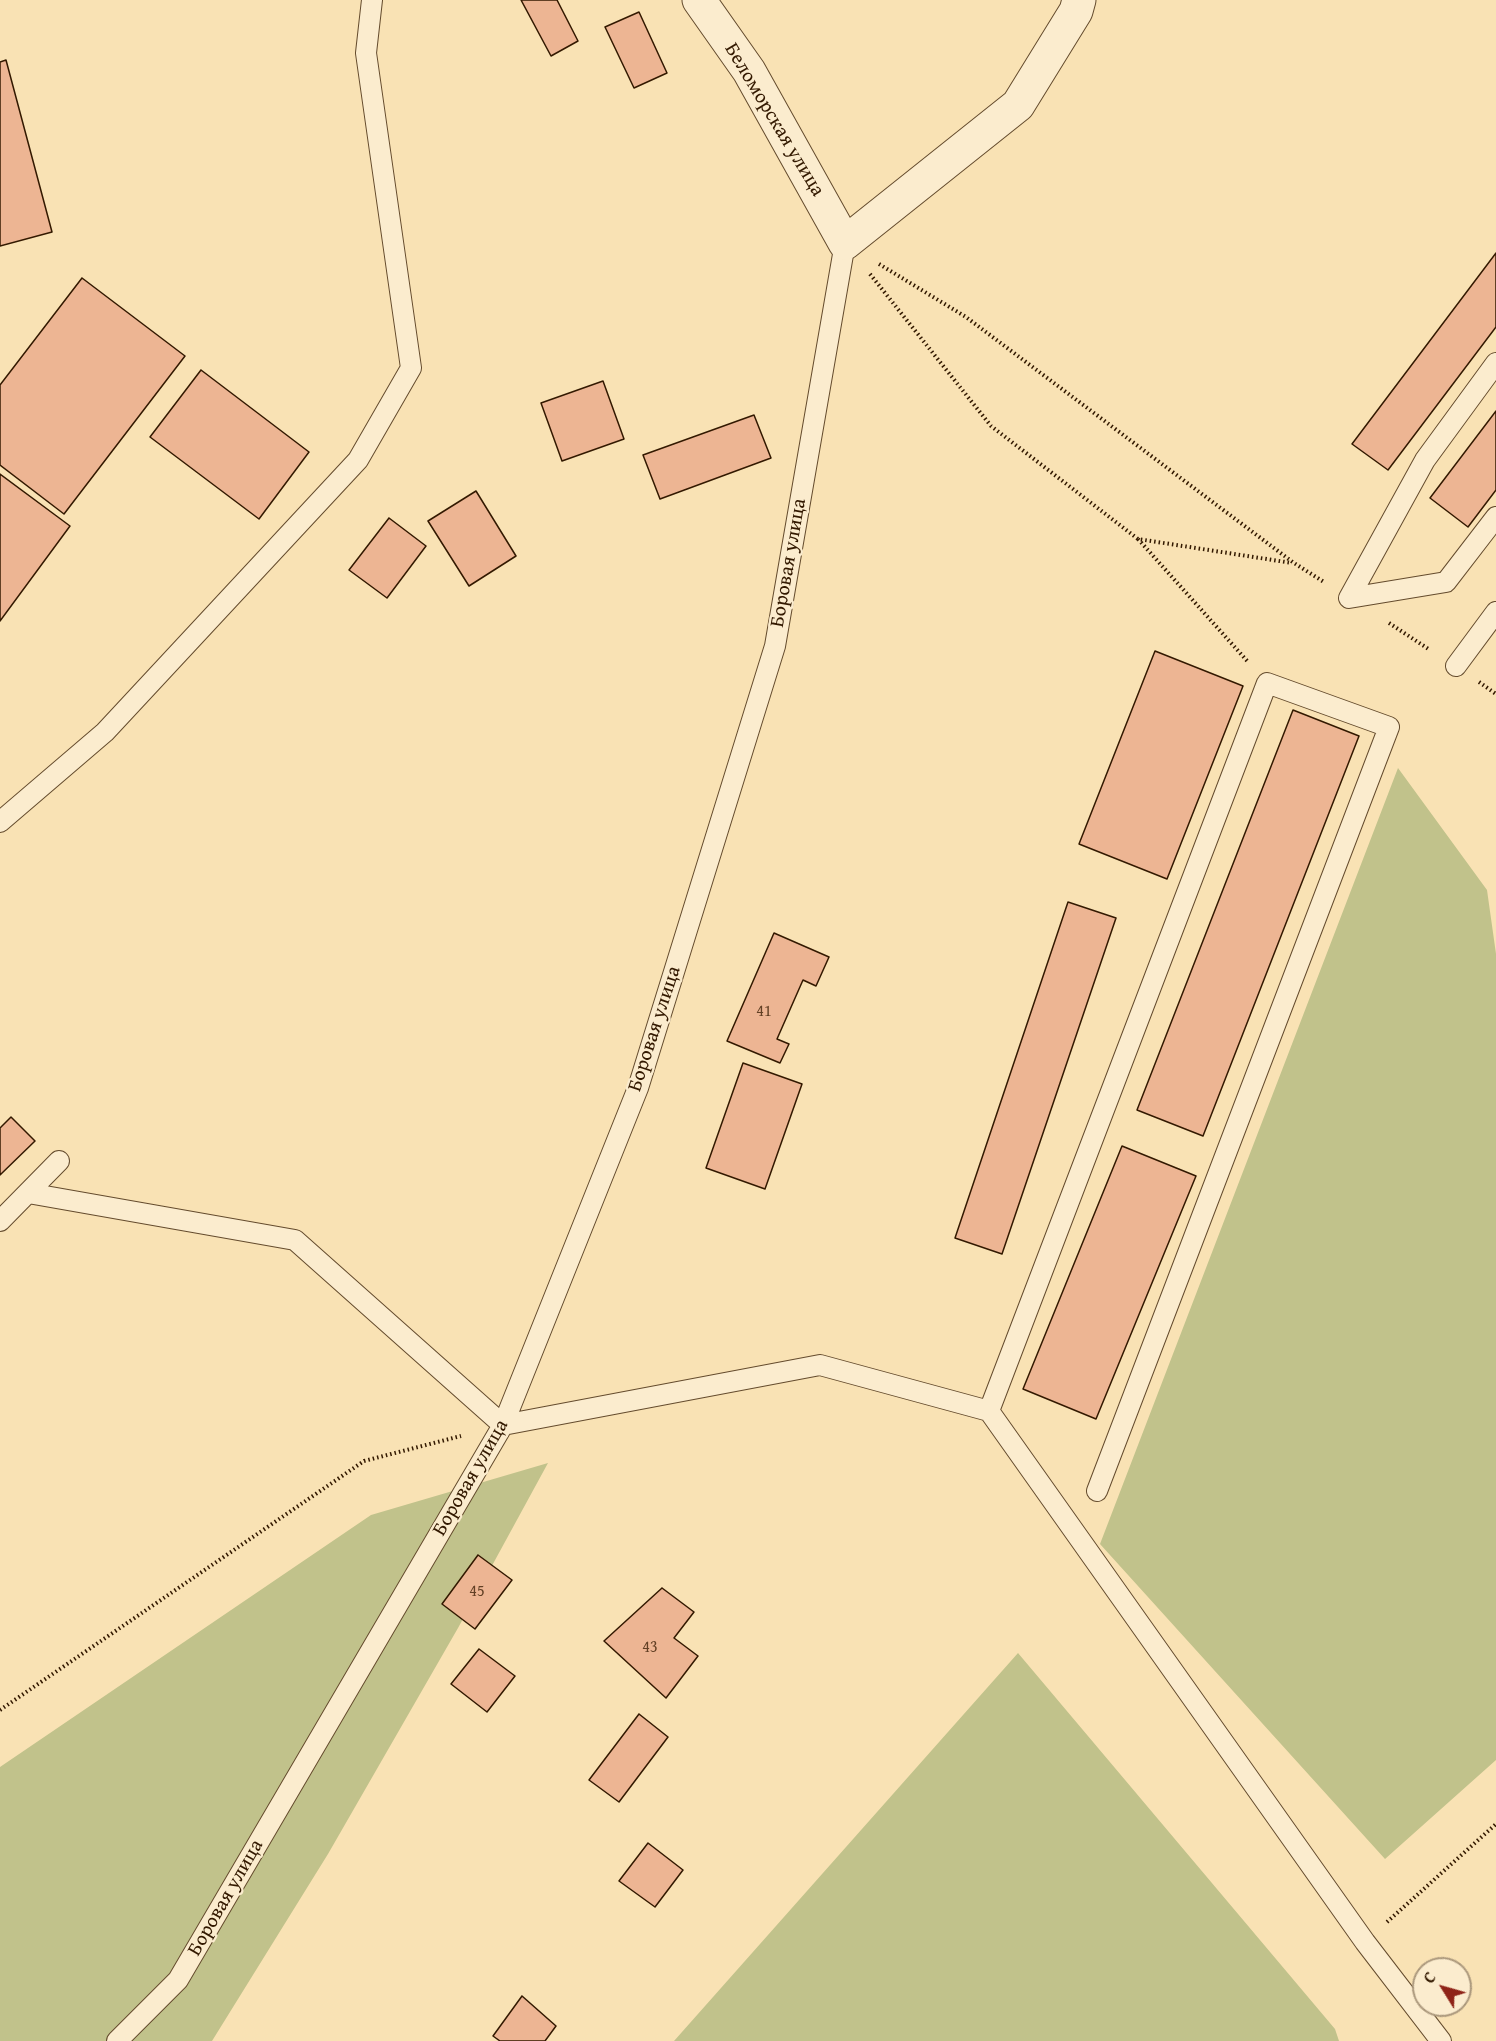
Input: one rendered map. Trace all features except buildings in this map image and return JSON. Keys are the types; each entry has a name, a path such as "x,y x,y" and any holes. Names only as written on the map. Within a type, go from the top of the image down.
{"street":[{"name":"Беломорская улица","path":"699,0 749,71 846,243"},
{"path":"846,243 1018,105 1076,11 1079,0"}],"lane":[{"path":"0,822 105,732 358,460 411,368 366,53 372,0"},
{"name":"Боровая улица","path":"117,2041 178,1980 503,1425 638,1088 775,646 846,243"},
{"path":"1349,598 1425,460 1496,363"},
{"path":"1349,598 1446,582 1496,517"},
{"path":"1456,666 1496,612"},
{"path":"989,1411 1267,683 1389,727 1097,1491"},
{"path":"0,1221 59,1161"},
{"path":"28,1193 295,1240 503,1425 820,1365 989,1411 1365,1941 1441,2041"}],"path":[{"path":"846,243 991,426 1138,539 1267,683"},
{"path":"846,243 966,317 1294,563 1496,694"},
{"path":"1138,539 1294,563"},
{"path":"0,1710 364,1461 503,1425"},
{"path":"1365,1941 1496,1824"}],"green space":[{"path":"1398,768 1487,890 1496,954 1496,1760 1385,1859 1100,1544"},
{"path":"548,1463 458,1628 328,1854 212,2041 0,2041 0,1767 371,1515"},
{"path":"1018,1653 1335,2029 1339,2041 674,2041"}]}
